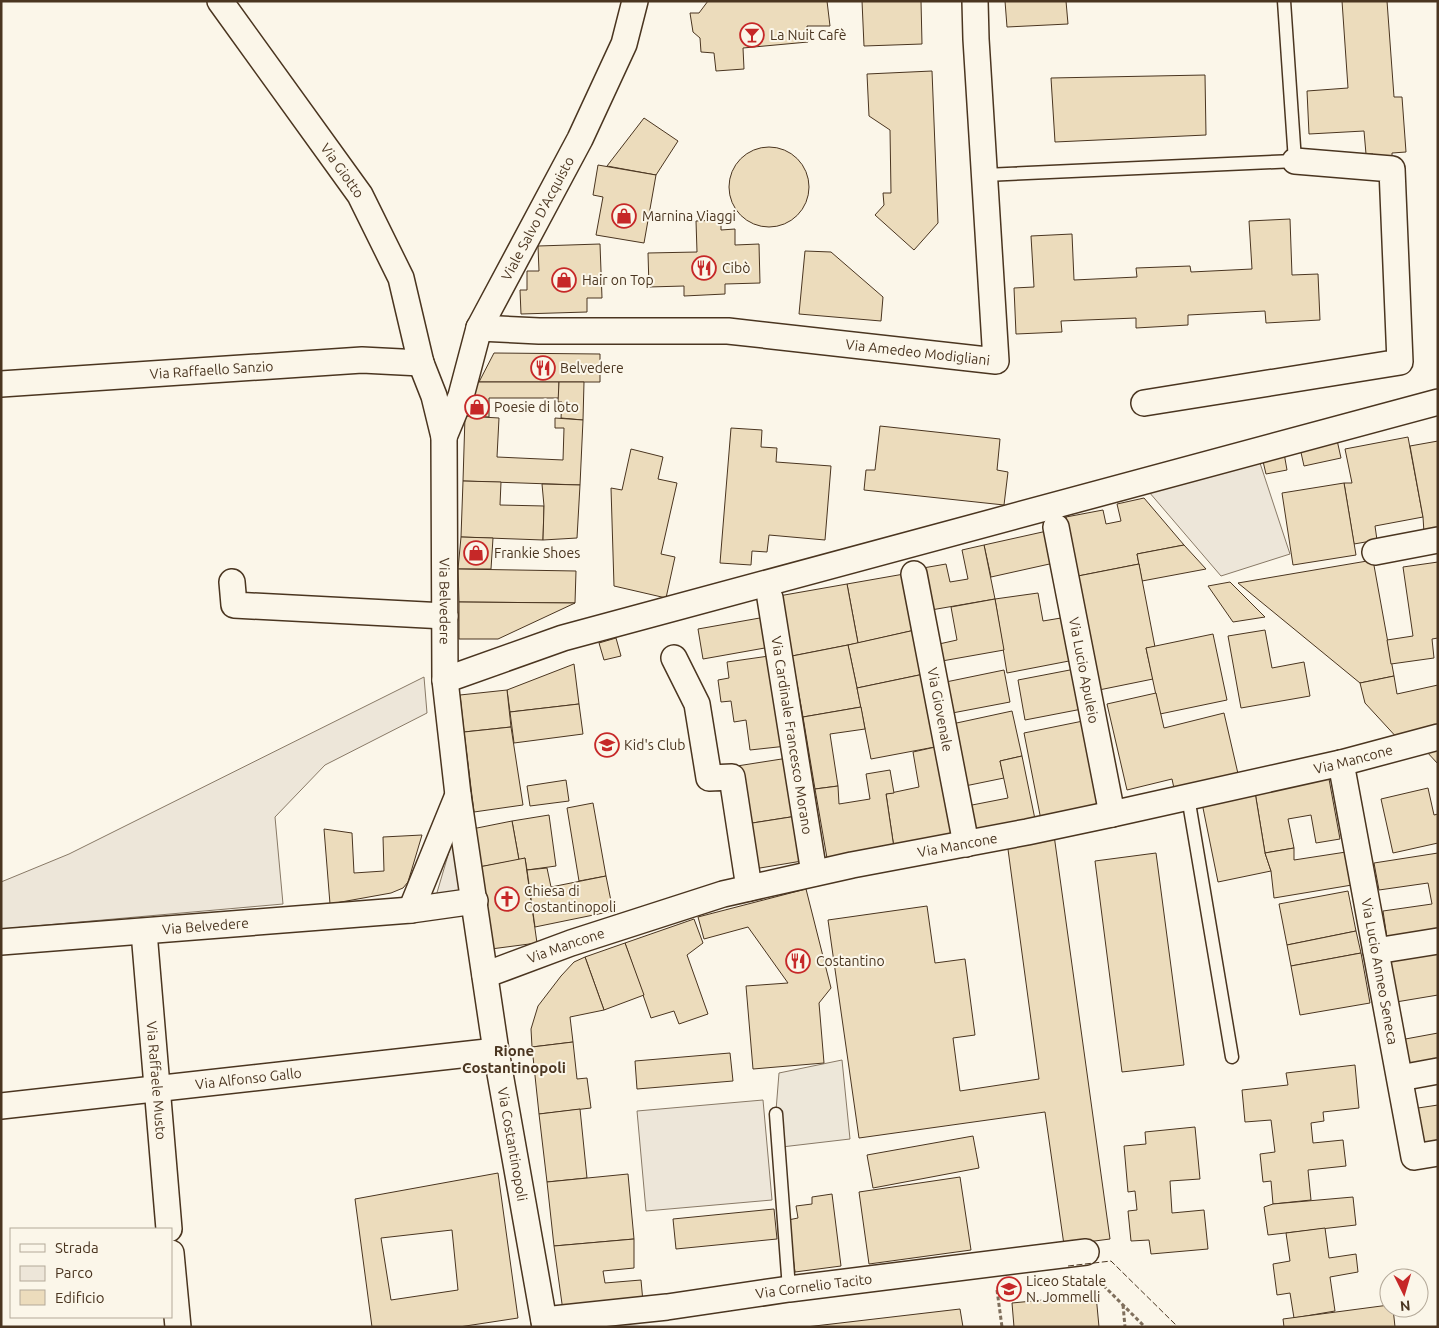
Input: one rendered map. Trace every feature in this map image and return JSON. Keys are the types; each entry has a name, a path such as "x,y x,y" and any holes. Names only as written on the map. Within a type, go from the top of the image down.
{"street":[{"name":"Via Giotto","path":"220,1 360,195 401,278 421,363"},
{"name":"Viale Salvo D'Acquisto","path":"444,437 461,396 479,328 580,139 624,44 634,1"},
{"name":"Via Amedeo Modigliani","path":"479,328 539,331 728,331 996,361 975,1"},
{"path":"1144,403 1400,362 1392,170 1295,160"},
{"name":"Via Raffaello Sanzio","path":"1,384 362,360 421,363"},
{"path":"421,363 434,396 444,437"},
{"path":"445,680 563,638 1438,402"},
{"name":"Via Belvedere","path":"1,942 411,910 475,901 458,795 445,680 444,437"},
{"name":"Via Lucio Apuleio","path":"1056,527 1112,814"},
{"path":"1375,552 1438,540"},
{"name":"Via Giovenale","path":"914,574 966,844"},
{"path":"232,582 234,605 445,616"},
{"name":"Via Cardinale Francesco Morano","path":"770,598 814,873"},
{"path":"674,658 696,704 709,778 732,777 749,888"},
{"name":"Via Mancone","path":"485,975 571,942 723,894 814,873 1112,814 1341,763 1438,738"},
{"name":"Via Lucio Anneo Seneca","path":"1341,763 1414,1157 1438,1153"},
{"name":"Via Belvedere","path":"411,910 458,795"},
{"name":"Via Costantinopoli","path":"475,901 496,1051 544,1323"},
{"name":"Via Raffaele Musto","path":"144,932 169,1228"},
{"path":"1376,951 1438,940"},
{"name":"Via Alfonso Gallo","path":"1,1106 496,1051"},
{"path":"1400,1078 1438,1071"},
{"name":"Via Cornelio Tacito","path":"544,1323 789,1289 1086,1252"},
{"path":"172,1264 178,1327"}],"lane":[{"path":"985,175 1295,160 1284,1"},
{"path":"1188,797 1232,1057"},
{"path":"776,1114 789,1289"}],"path":[{"path":"1087,1280 1097,1279 1145,1327"},
{"path":"1122,1304 1125,1327"}],"green space":[{"path":"1258,457 1290,554 1221,576 1149,492"},
{"path":"424,677 427,713 325,765 275,817 283,904 1,929 1,882 69,854"},
{"path":"456,828 469,892 436,896"},
{"path":"763,1100 772,1200 646,1211 637,1111"}],"shaded area":[{"path":"842,1060 850,1139 773,1148 779,1073"}],"building":[{"name":"La Nuit Cafè","path":"708,1 827,1 830,26 807,26 808,42 743,48 744,69 716,71 714,53 701,52 700,38 693,32 690,13 699,13"},
{"path":"862,1 921,1 922,44 864,46"},
{"path":"1005,1 1066,1 1068,24 1007,27"},
{"path":"1342,1 1387,1 1394,97 1402,97 1406,152 1392,153 1392,160 1374,161 1373,154 1366,154 1364,131 1309,134 1307,91 1348,88"},
{"path":"932,71 938,223 914,250 875,215 884,205 883,193 891,193 890,130 869,116 867,74"},
{"path":"1205,75 1206,135 1055,142 1051,78"},
{"path":"644,118 678,141 656,175 607,166"},
{"path":"769,147 784,150 797,159 806,172 809,187 806,202 797,215 784,224 769,227 754,224 741,215 732,202 729,187 732,172 741,159 754,150"},
{"name":"Marnina Viaggi","path":"598,165 656,175 644,243 596,235 603,197 593,195"},
{"path":"1290,219 1292,275 1318,274 1320,320 1266,323 1265,311 1188,315 1188,325 1136,328 1136,318 1061,321 1062,332 1016,334 1014,288 1034,287 1031,236 1072,234 1074,280 1137,277 1136,268 1190,266 1191,272 1252,269 1249,221"},
{"name":"Cibò","path":"721,220 721,230 735,229 735,245 759,244 760,283 725,284 725,294 684,296 684,286 649,287 648,253 697,252 696,221"},
{"name":"Hair on Top","path":"600,244 602,298 587,298 587,312 521,314 520,290 527,290 527,271 539,271 538,246"},
{"path":"805,251 831,252 883,297 881,321 799,314"},
{"name":"Belvedere","path":"494,353 600,354 600,382 479,382"},
{"name":"Poesie di loto","path":"479,382 559,382 559,398 489,398 489,417 465,416 466,394"},
{"path":"559,382 584,382 583,420 561,418 562,402 558,402"},
{"path":"465,416 499,418 497,457 563,460 564,428 555,428 555,418 583,420 580,485 463,481"},
{"path":"880,426 1000,439 997,470 1008,472 1004,505 864,490 866,470 875,470"},
{"path":"731,428 762,430 761,447 777,448 776,462 831,466 825,540 769,535 767,552 752,551 751,565 720,563"},
{"path":"1408,437 1423,517 1375,526 1377,540 1354,544 1344,483 1352,483 1345,449"},
{"path":"1337,440 1341,458 1304,466 1300,448"},
{"path":"1438,441 1438,530 1424,533 1423,517 1410,446"},
{"path":"631,449 663,457 658,479 677,483 661,554 675,557 666,598 614,586 611,488 622,490"},
{"path":"1284,453 1287,470 1266,474 1262,457"},
{"path":"463,481 501,482 500,505 544,506 543,540 461,537"},
{"path":"1344,483 1356,555 1293,565 1282,493"},
{"path":"542,484 580,485 577,538 543,540 544,506"},
{"path":"1144,498 1184,545 1137,554 1139,564 1078,576 1066,517 1103,510 1106,524 1121,521 1117,504"},
{"path":"1047,531 1054,563 991,577 984,545"},
{"name":"Frankie Shoes","path":"461,537 493,538 491,569 458,569"},
{"path":"984,545 995,599 931,610 923,568 946,564 950,582 968,579 962,550"},
{"path":"1184,545 1206,569 1142,581 1137,554"},
{"path":"1373,560 1394,676 1360,683 1238,583"},
{"path":"1438,562 1438,638 1432,639 1434,658 1391,664 1387,640 1413,636 1403,567"},
{"path":"1139,564 1155,647 1146,648 1153,679 1094,691 1078,576"},
{"path":"458,569 576,571 575,603 459,602"},
{"path":"904,574 915,630 858,643 847,584"},
{"path":"1230,582 1265,617 1233,622 1208,586"},
{"path":"847,584 858,643 792,656 773,597"},
{"path":"1038,593 1043,621 1061,618 1069,661 1007,673 995,599"},
{"path":"995,599 1004,650 942,661 939,644 957,640 951,607"},
{"path":"459,602 575,603 498,639 459,639"},
{"path":"771,616 776,646 703,659 698,629"},
{"path":"915,630 924,674 857,688 848,645"},
{"path":"1265,630 1272,668 1304,662 1310,696 1241,708 1228,636"},
{"path":"1213,634 1227,700 1160,714 1146,648"},
{"path":"616,638 621,656 604,660 599,643"},
{"path":"848,645 861,707 803,717 792,656"},
{"path":"776,655 787,746 750,750 746,720 734,722 731,701 721,702 718,680 729,678 727,662"},
{"path":"574,664 579,704 510,712 507,690"},
{"path":"1075,669 1082,709 1025,720 1018,680"},
{"path":"1004,670 1010,702 947,714 941,683"},
{"path":"924,674 940,746 871,759 857,688"},
{"path":"1394,676 1397,694 1438,685 1438,732 1400,741 1365,703 1360,683"},
{"path":"507,690 511,727 464,732 460,695"},
{"path":"1156,693 1164,728 1224,713 1239,778 1175,793 1172,779 1127,790 1107,704"},
{"path":"579,704 583,734 514,743 510,712"},
{"path":"861,707 865,729 830,734 838,786 815,789 803,717"},
{"path":"1012,711 1022,756 1000,761 1004,778 965,786 952,724"},
{"path":"1083,721 1100,809 1041,820 1024,733"},
{"path":"511,727 523,805 474,812 464,732"},
{"path":"940,746 956,836 894,848 886,794 919,787 913,752"},
{"path":"1438,749 1438,764 1426,751"},
{"path":"1022,756 1036,824 973,836 967,806 1008,798 1000,761"},
{"path":"788,758 797,816 746,824 737,766"},
{"path":"890,770 894,793 886,794 894,848 827,858 815,789 838,786 839,804 870,799 866,774"},
{"path":"1329,779 1340,839 1316,843 1311,815 1288,819 1294,848 1265,853 1255,792"},
{"path":"566,780 569,801 530,806 527,786"},
{"path":"1428,788 1434,815 1438,814 1438,843 1393,853 1381,799"},
{"path":"1255,792 1265,853 1271,871 1218,882 1202,803"},
{"path":"593,803 606,876 579,881 567,808"},
{"path":"549,815 556,866 527,870 525,858 519,860 512,821"},
{"path":"797,816 802,861 754,869 746,824"},
{"path":"512,821 519,860 479,867 472,829"},
{"path":"324,829 352,833 354,873 384,871 383,837 422,835 408,882 403,888 391,893 330,904"},
{"path":"1054,835 1110,1239 1064,1245 1045,1112 859,1138 828,920 927,906 935,963 965,959 975,1035 953,1038 960,1091 1039,1079 1007,842"},
{"path":"1294,848 1294,860 1346,852 1352,885 1274,898 1271,871 1265,853"},
{"path":"1156,853 1184,1065 1122,1072 1095,861"},
{"path":"1438,853 1438,931 1387,938 1383,911 1432,904 1428,883 1379,890 1374,863"},
{"name":"Chiesa di Costantinopoli","path":"525,858 537,943 491,949 479,867"},
{"path":"547,868 551,887 606,876 613,911 535,927 527,870"},
{"name":"Costantino","path":"806,889 831,988 819,1003 824,1063 753,1069 746,986 788,983 748,927 704,939 698,917"},
{"path":"1348,891 1356,931 1287,945 1279,904"},
{"path":"694,919 703,943 687,955 708,1014 679,1024 674,1011 651,1018 625,943"},
{"path":"1356,931 1361,953 1291,966 1287,945"},
{"path":"625,943 644,995 604,1010 585,957"},
{"path":"1438,951 1438,995 1396,1002 1388,959"},
{"path":"1361,953 1370,1003 1300,1015 1291,966"},
{"path":"585,957 604,1010 570,1017 573,1042 532,1047 531,1029 538,1006 574,962"},
{"path":"1438,1033 1438,1064 1405,1069 1400,1040"},
{"path":"573,1042 577,1079 587,1078 591,1108 539,1114 532,1047"},
{"path":"730,1053 733,1081 637,1089 635,1061"},
{"path":"1355,1065 1359,1108 1323,1112 1324,1121 1311,1123 1313,1143 1343,1140 1346,1166 1308,1170 1311,1200 1273,1204 1271,1181 1263,1182 1260,1154 1275,1152 1271,1120 1245,1122 1242,1090 1288,1085 1286,1073"},
{"path":"1438,1105 1438,1140 1424,1143 1418,1108"},
{"path":"580,1109 587,1178 547,1182 539,1114"},
{"path":"1195,1127 1200,1179 1170,1181 1172,1213 1204,1210 1208,1249 1151,1254 1149,1240 1131,1241 1128,1211 1137,1210 1135,1191 1128,1192 1124,1146 1146,1144 1145,1132"},
{"path":"973,1136 979,1168 873,1188 867,1155"},
{"path":"498,1173 518,1318 459,1327 372,1327 355,1199","holes":["452,1230 458,1290 391,1300 381,1238"]},
{"path":"628,1174 634,1239 554,1246 547,1182"},
{"path":"960,1177 971,1250 869,1264 859,1192"},
{"path":"832,1194 841,1266 795,1272 788,1220 798,1218 796,1206 812,1204 812,1197"},
{"path":"1353,1197 1356,1225 1268,1235 1264,1207 1273,1204"},
{"path":"774,1209 777,1239 676,1249 673,1219"},
{"path":"1325,1228 1329,1258 1356,1254 1358,1272 1330,1277 1335,1311 1294,1318 1290,1293 1277,1295 1273,1264 1290,1261 1286,1233"},
{"path":"634,1239 634,1268 603,1271 605,1283 641,1280 643,1302 563,1311 554,1246"},
{"path":"1096,1295 1099,1327 1014,1327 1012,1303"},
{"path":"1379,1306 1379,1318 1394,1318 1395,1327 1284,1327 1283,1319"},
{"path":"960,1309 963,1327 806,1327"}],"fence":[{"path":"1068,1266 1111,1261 1178,1327"}],"place":[{"name":"La Nuit Cafè","path":"752,35"},
{"name":"Marnina Viaggi","path":"624,216"},
{"name":"Cibò","path":"704,268"},
{"name":"Hair on Top","path":"564,280"},
{"name":"Belvedere","path":"543,368"},
{"name":"Poesie di loto","path":"477,407"},
{"name":"Frankie Shoes","path":"476,553"},
{"name":"Kid's Club","path":"607,745"},
{"name":"Chiesa di Costantinopoli","path":"507,899"},
{"name":"Costantino","path":"798,961"},
{"name":"Liceo Statale N. Jommelli","path":"1009,1289"}],"district":[{"name":"Rione Costantinopoli","path":"514,1058"}]}
